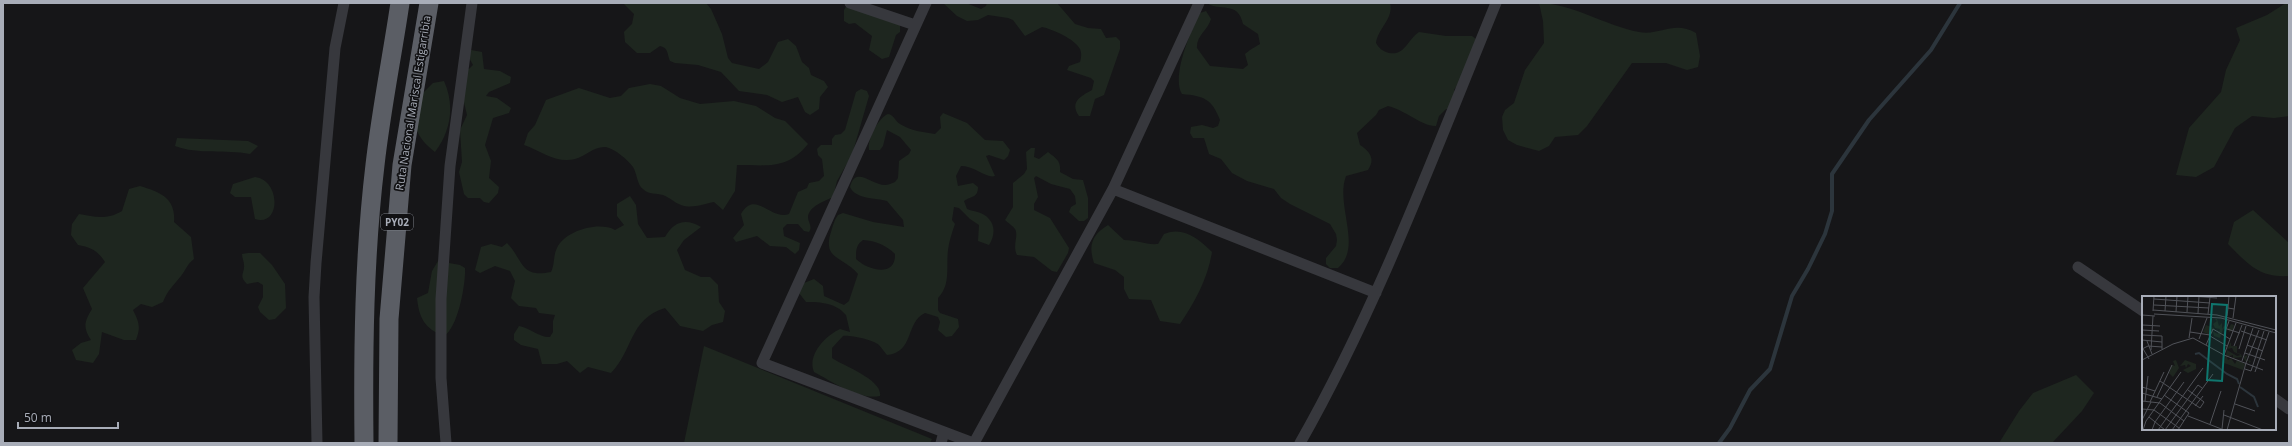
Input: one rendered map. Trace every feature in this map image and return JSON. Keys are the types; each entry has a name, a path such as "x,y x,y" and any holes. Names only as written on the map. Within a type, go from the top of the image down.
{"highway":[{"name":"PY02","path":"364,443 363,341 369,233 375,164 400,3"},
{"name":"Ruta Nacional Mariscal Estigarribia","path":"388,443 389,319 402,165 429,3"}],"street":[{"path":"317,443 314,297 316,262 335,48 344,3"},
{"path":"446,443 441,378 441,299 450,166 472,3"},
{"path":"850,3 916,25"},
{"path":"926,3 762,363 943,438 973,443 1113,189 1199,3"},
{"path":"1300,443 1323,403 1376,293 1496,3"},
{"path":"1113,189 1376,293"},
{"path":"2078,267 2142,310"},
{"path":"2276,400 2289,409"}],"shaded area":[{"path":"623,3 706,3 711,9 722,34 728,58 732,63 759,69 768,62 778,42 788,39 796,46 802,62 809,68 811,75 824,81 828,87 820,97 819,109 810,115 805,112 798,97 782,102 767,95 739,91 721,72 698,65 675,63 670,61 665,48 660,46 650,53 637,53 625,42 624,32 632,24 634,14"},
{"path":"943,3 966,3 981,9 986,6 987,3 1057,3 1075,24 1088,28 1101,29 1106,38 1116,37 1120,41 1120,49 1104,95 1095,99 1090,116 1079,116 1075,107 1076,103 1080,97 1092,90 1094,81 1091,78 1067,70 1069,66 1080,62 1081,53 1077,45 1063,35 1042,27 1025,36 1013,20 988,15 978,20 967,21 957,16"},
{"path":"1207,3 1390,3 1390,14 1377,38 1376,43 1381,49 1389,53 1399,52 1402,50 1419,32 1446,36 1472,36 1476,39 1462,78 1454,90 1454,109 1446,109 1439,116 1436,126 1425,124 1388,106 1379,110 1376,115 1357,133 1360,145 1369,152 1371,162 1368,170 1346,176 1344,200 1349,237 1348,249 1345,259 1338,268 1330,268 1326,264 1326,258 1336,246 1337,240 1336,234 1330,224 1290,204 1281,198 1274,189 1247,181 1232,173 1221,159 1209,154 1204,138 1193,138 1190,133 1191,127 1202,125 1213,128 1218,126 1220,120 1214,107 1210,103 1196,96 1182,94 1179,86 1180,65 1187,42 1200,13 1206,11 1211,19 1200,36 1197,44 1197,48 1210,66 1243,69 1248,65 1245,54 1260,44 1258,34 1243,24 1241,17 1237,12 1233,9 1212,6"},
{"path":"1539,3 1563,7 1639,32 1647,33 1674,28 1688,29 1696,33 1700,56 1698,67 1687,70 1666,63 1632,63 1587,126 1578,135 1555,137 1549,146 1539,151 1517,145 1508,140 1503,130 1502,117 1505,110 1514,103 1525,70 1544,43 1543,21"},
{"path":"2286,3 2289,3 2289,116 2274,118 2252,116 2235,128 2214,167 2196,177 2176,175 2189,128 2221,92 2226,70 2240,40 2236,28 2267,15"},
{"path":"847,5 900,24 900,32 896,35 889,57 882,59 869,50 872,36 855,23 849,24 844,21 844,10"},
{"path":"471,50 482,52 484,69 500,71 511,77 510,83 489,92 486,96 497,98 511,108 509,113 493,118 485,145 491,161 489,178 499,187 498,193 489,203 484,202 480,198 468,198 464,194 459,172 462,162 460,130 467,115 462,94 463,68 469,69 473,65 467,54"},
{"path":"444,81 449,99 450,118 445,135 435,152 429,147 417,131 412,104 433,83"},
{"path":"650,84 661,86 680,98 700,104 734,101 756,106 775,118 785,121 808,144 792,158 784,162 768,165 737,165 735,191 723,210 714,202 698,206 685,206 663,195 645,191 639,185 631,164 610,148 598,148 579,158 562,160 524,145 528,133 535,125 546,100 579,88 610,98 621,96 629,88"},
{"path":"861,89 867,91 869,96 852,155 837,181 833,197 818,204 811,210 808,217 810,226 809,232 804,231 798,224 787,224 783,228 784,236 800,243 799,250 795,254 786,247 770,246 757,236 736,242 733,238 744,225 741,214 746,207 752,204 764,207 782,215 789,214 798,192 807,188 809,183 819,181 824,176 822,159 818,155 817,149 821,145 832,145 832,139 835,135 841,134 845,130 856,92"},
{"path":"943,113 967,123 985,140 1003,141 1010,150 1008,156 1004,160 989,155 986,156 995,176 988,176 966,166 961,166 956,176 958,186 973,183 978,187 978,191 974,196 964,201 967,209 982,214 989,219 994,230 992,238 989,245 978,241 979,225 970,219 959,208 954,207 952,220 955,224 948,247 947,276 945,287 938,298 938,310 940,313 958,319 959,327 952,336 946,337 938,330 940,322 938,317 925,313 919,317 915,323 906,343 902,348 896,353 887,355 880,346 872,341 851,336 843,336 832,348 832,358 869,379 879,390 880,396 872,397 854,393 814,372 812,366 815,353 823,341 840,329 850,332 846,315 838,308 828,304 806,302 799,293 804,283 814,279 823,286 824,296 844,305 849,301 858,274 836,257 829,248 831,232 838,215 843,213 873,222 904,227 903,220 887,201 861,196 856,194 850,187 852,181 856,177 885,185 895,182 898,178 899,161 909,154 911,150 900,137 887,130 883,146 880,150 869,150 871,135 884,116 888,114 892,116 900,124 908,128 935,134 941,128 940,117","holes":["863,240 876,242 895,254 894,262 891,266 886,269 873,269 856,259 856,250 859,244"]},
{"path":"177,138 248,141 258,146 250,154 203,151 184,149 175,146"},
{"path":"1031,148 1035,148 1034,157 1039,159 1048,152 1058,160 1060,172 1073,179 1083,180 1088,198 1088,218 1084,221 1079,221 1069,212 1071,207 1076,204 1075,196 1070,189 1051,184 1036,176 1034,178 1038,197 1034,204 1034,210 1050,218 1069,248 1068,253 1057,272 1052,271 1034,257 1017,255 1015,248 1016,232 1014,228 1005,220 1013,207 1013,183 1024,174 1027,169 1026,152"},
{"path":"255,177 264,180 270,186 273,194 273,210 270,216 264,220 255,219 251,197 235,197 230,193 233,184"},
{"path":"140,186 160,194 169,202 174,214 174,222 191,237 194,259 168,292 163,302 152,307 141,304 133,310 139,325 136,340 124,340 102,332 99,354 93,363 76,360 72,350 81,343 91,340 87,332 86,321 92,309 83,288 105,262 94,250 78,245 71,235 72,224 79,214 106,217 117,214 122,211 129,189"},
{"path":"630,196 636,205 638,224 647,238 665,237 676,224 685,222 696,224 701,227 684,240 677,250 685,270 701,277 710,277 718,285 719,302 725,311 723,322 712,325 703,331 680,326 665,308 653,313 644,320 633,336 624,355 611,373 588,367 580,373 567,361 557,364 542,364 538,349 521,345 514,340 514,334 519,326 542,336 550,337 553,332 553,321 555,315 539,313 536,308 519,306 511,298 515,281 510,271 495,266 480,273 475,270 481,247 491,244 502,247 507,243 528,270 533,273 551,272 557,248 561,242 574,232 591,227 608,227 615,230 624,225 617,216 617,204"},
{"path":"2253,210 2289,243 2289,276 2270,275 2262,272 2248,263 2228,244 2234,222"},
{"path":"1108,225 1124,240 1149,244 1158,244 1164,234 1178,231 1184,232 1196,238 1212,252 1200,290 1180,324 1160,321 1151,300 1129,299 1124,289 1124,277 1115,270 1094,263 1091,251 1093,241 1098,233"},
{"path":"260,253 272,265 285,284 286,308 275,319 269,320 260,312 258,307 263,297 263,285 258,282 247,284 242,277 244,265 242,254"},
{"path":"438,261 460,265 465,268 464,284 457,315 449,331 444,336 432,330 424,322 419,311 417,298 428,293 432,271"},
{"path":"704,346 932,439 930,443 684,443"},
{"path":"2076,375 2094,393 2082,411 2052,443 1999,443 2019,411 2033,393"}],"waterway":[{"path":"1719,443 1730,428 1750,390 1770,369 1792,296 1808,269 1825,234 1832,211 1832,174 1869,120 1931,50 1960,3"}]}
